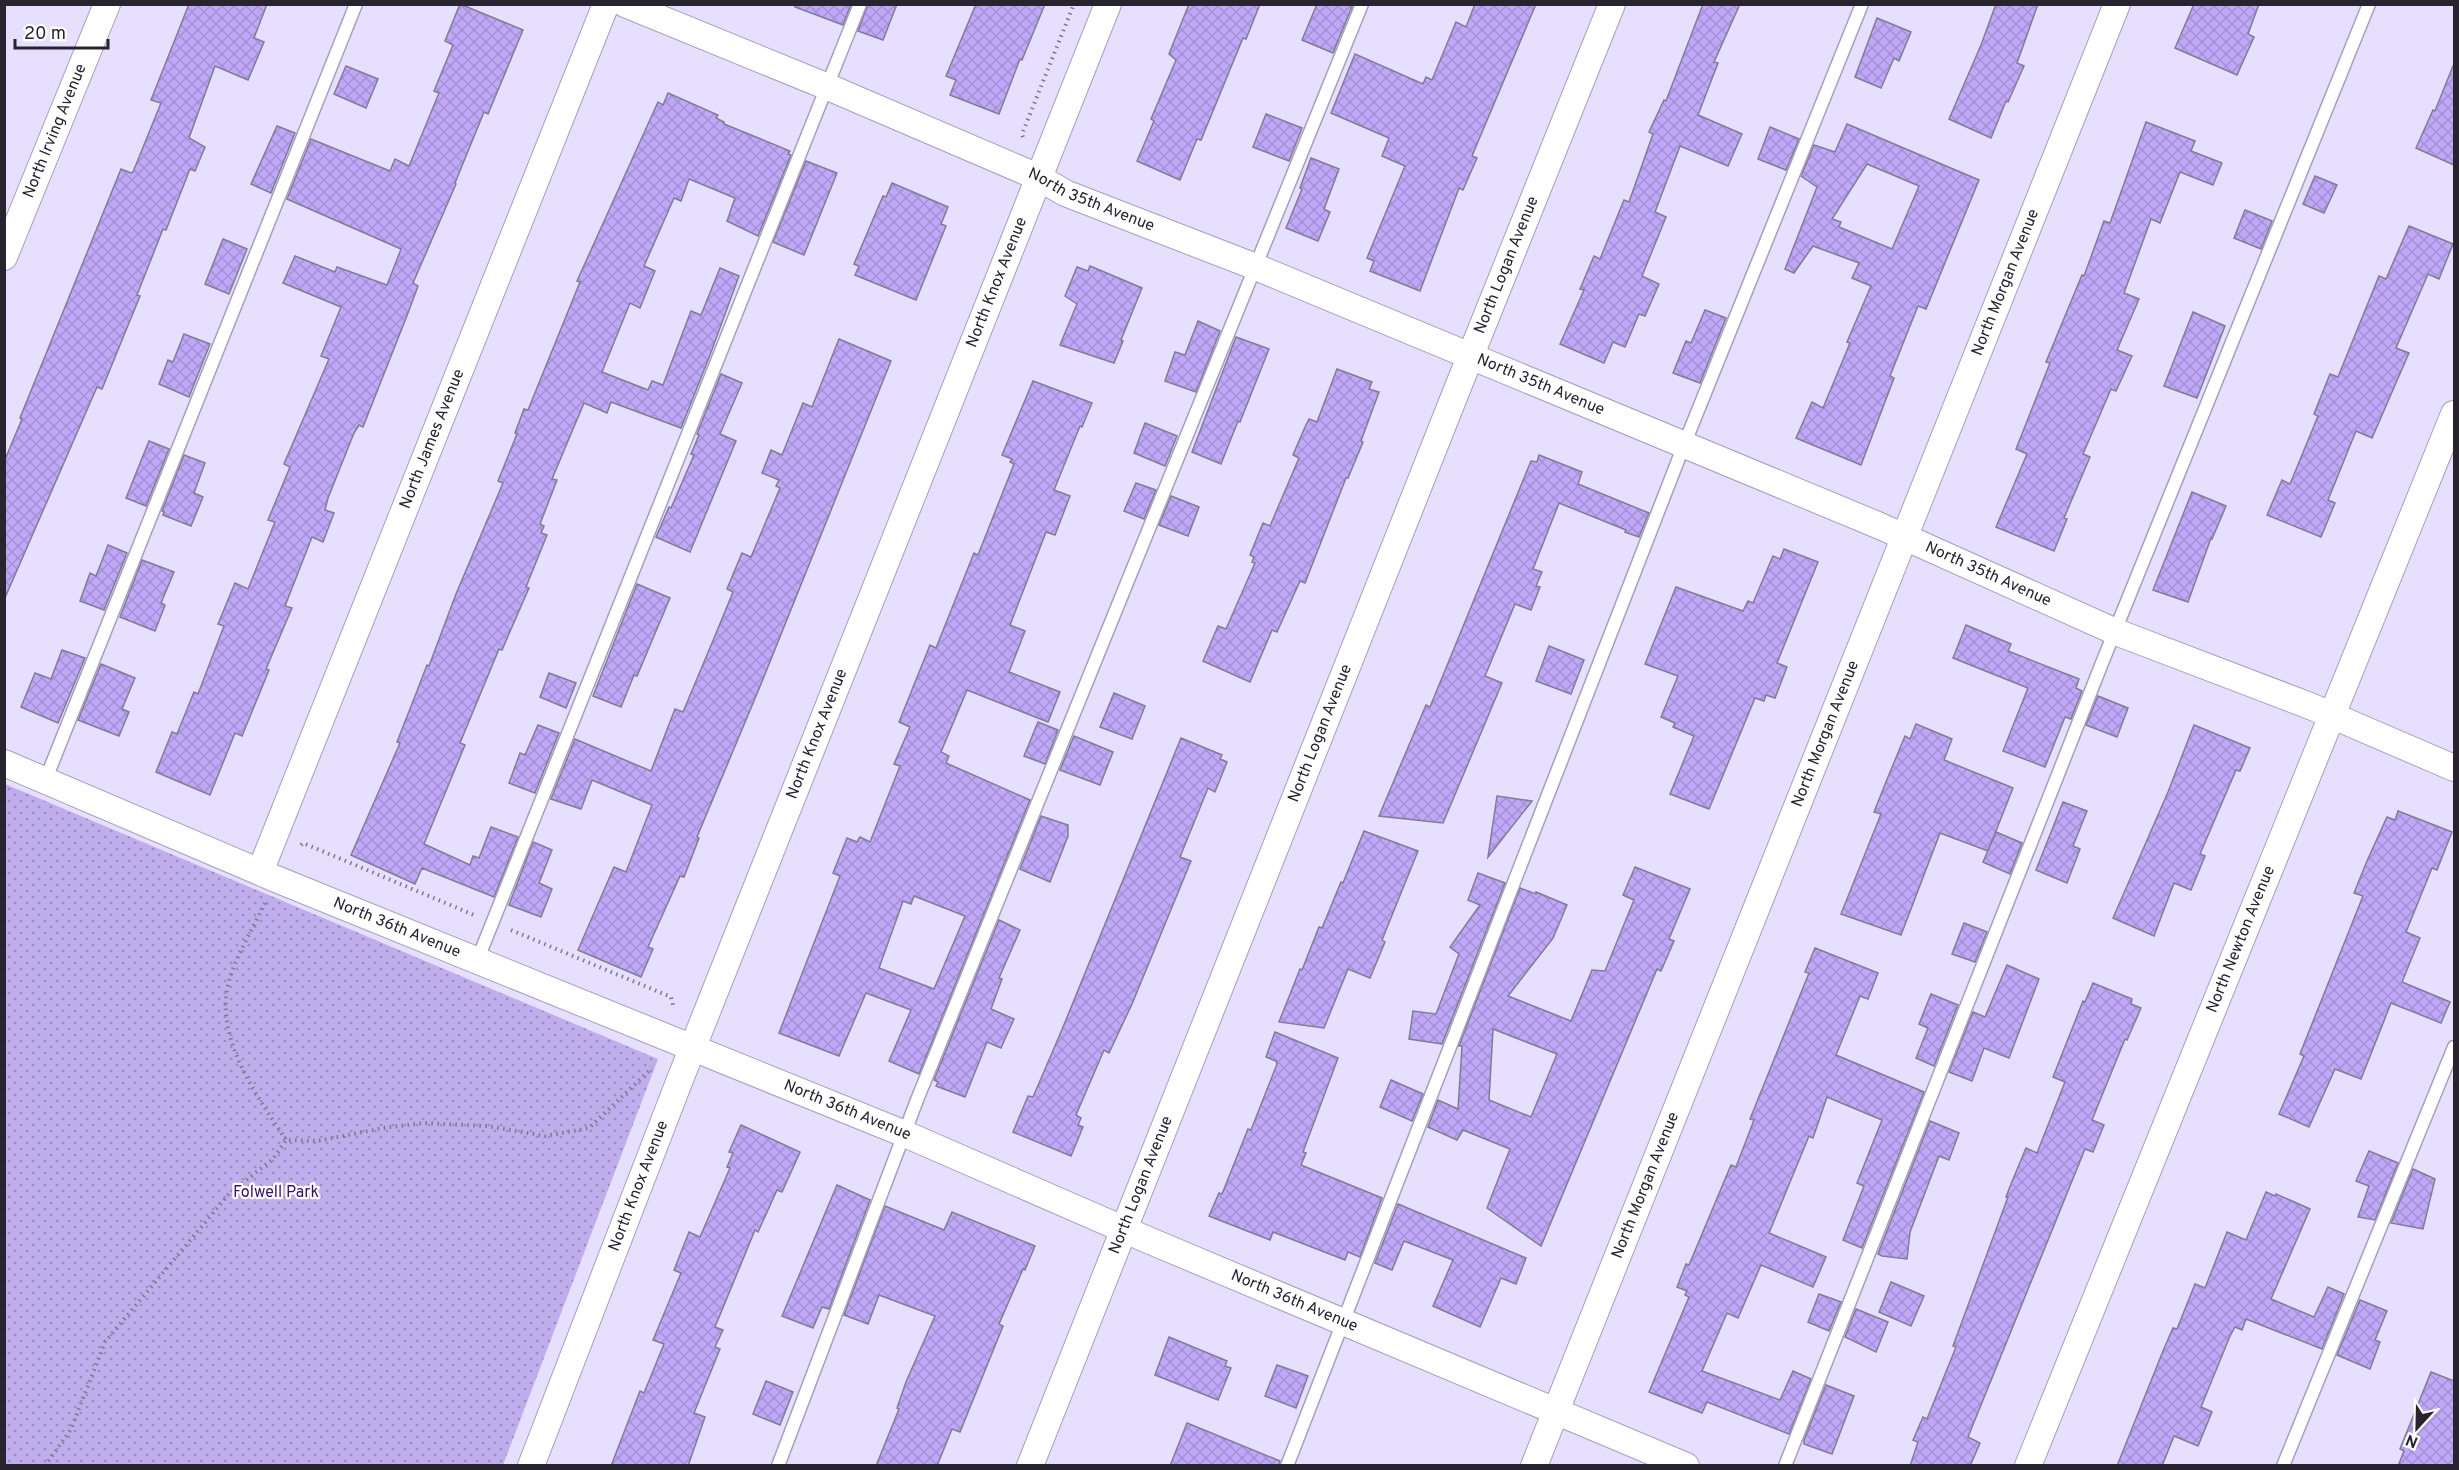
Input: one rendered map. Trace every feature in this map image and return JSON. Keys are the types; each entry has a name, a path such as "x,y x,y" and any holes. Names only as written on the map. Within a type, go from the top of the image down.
{"street":[{"name":"North Irving Avenue","path":"4,257 107,4"},
{"name":"North James Avenue","path":"268,875 606,4"},
{"name":"North 35th Avenue","path":"625,4 828,87 1038,177 1065,193 1256,267 1904,536 2116,632 2333,716 2454,768"},
{"name":"North Knox Avenue","path":"531,1466 693,1048 1108,4"},
{"name":"North Logan Avenue","path":"1030,1466 1612,4"},
{"name":"North Morgan Avenue","path":"1534,1466 2116,4"},
{"name":"North Newton Avenue","path":"2028,1466 2454,414"},
{"name":"North 36th Avenue","path":"4,763 268,875 905,1134 1123,1229 1686,1466"}],"lane":[{"path":"45,781 356,4"},
{"path":"477,961 860,4"},
{"path":"778,1466 917,1100 1362,4"},
{"path":"1287,1466 1684,445 1862,4"},
{"path":"1785,1466 2116,632 2369,4"},
{"path":"2283,1466 2454,1047"}],"path":[{"path":"1025,144 1022,134 1074,4"},
{"path":"268,875 226,997 229,1031 242,1068 286,1140"},
{"path":"286,1140 318,1141 383,1128 424,1123 487,1126 545,1136 589,1128 652,1068"},
{"path":"45,1466 71,1429 105,1342 229,1194 273,1159 286,1140"}],"green space":[{"name":"Folwell Park","path":"5,784 658,1059 503,1465 5,1465"}],"building":[{"path":"189,4 267,4 254,38 264,42 248,80 215,66 189,138 205,147 195,171 190,169 166,230 163,229 137,295 140,296 102,389 97,387 4,600 4,462 121,169 133,172 161,103 151,100"},
{"path":"460,4 523,30 488,114 484,112 413,283 418,286 363,427 359,425 354,433 328,498 325,510 334,513 323,542 312,537 285,606 292,608 266,669 269,670 242,736 235,733 210,795 156,772 172,732 177,734 194,692 198,694 224,626 218,624 235,583 248,589 275,522 268,520 290,467 284,464 329,359 321,356 341,307 283,283 295,256 335,272 337,267 387,285 401,249 287,199 311,139 390,171 395,159 409,166 439,93 434,91 453,45 445,41"},
{"path":"795,4 851,4 843,25 795,7"},
{"path":"868,4 897,4 883,40 858,31"},
{"path":"976,4 1045,4 1022,60 1020,59 999,114 950,95 956,80 946,76"},
{"path":"1189,4 1260,4 1246,39 1243,38 1201,140 1197,139 1180,180 1137,161 1154,121 1151,119 1176,60 1169,54"},
{"path":"1317,4 1353,4 1333,53 1302,40"},
{"path":"1475,4 1536,4 1472,156 1477,158 1463,190 1459,188 1420,291 1370,271 1374,261 1367,258 1405,166 1382,156 1389,138 1331,113 1355,54 1423,84 1426,77 1432,80 1456,22 1466,27"},
{"path":"1703,4 1740,4 1714,62 1718,63 1698,115 1742,134 1728,166 1680,146 1655,212 1666,217 1642,276 1659,284 1645,316 1639,314 1625,347 1613,342 1604,363 1560,344 1584,290 1580,289 1594,256 1600,259 1624,200 1629,202 1653,134 1649,132 1664,100 1666,101"},
{"path":"1996,4 2038,4 2017,63 2024,66 1991,138 1949,119"},
{"path":"2194,4 2259,4 2248,34 2254,37 2237,75 2175,48"},
{"path":"1877,18 1911,32 1899,61 1894,58 1881,88 1855,77"},
{"path":"346,66 378,79 366,108 334,94"},
{"path":"2453,66 2454,165 2416,148 2433,110 2435,111"},
{"path":"668,93 718,115 716,118 724,124 790,151 788,154 791,155 758,236 727,221 735,198 689,179 681,201 674,198 644,266 655,271 640,308 630,303 602,372 648,390 652,381 663,385 691,311 701,315 720,268 739,276 710,355 681,428 611,402 607,413 584,403 552,479 557,480 540,524 544,526 541,533 547,535 526,587 529,588 502,650 499,649 460,743 465,745 424,844 470,865 473,856 479,858 491,827 518,837 494,897 422,868 415,884 351,855 400,743 397,742 427,665 429,666 456,594 503,483 498,481 517,434 515,433 524,409 528,410 580,282 577,281 658,102 663,105"},
{"path":"1266,114 1302,128 1289,161 1253,147"},
{"path":"2146,122 2195,141 2191,151 2222,163 2213,185 2180,172 2160,223 2151,219 2124,293 2139,299 2117,350 2132,356 2116,391 2111,389 2083,454 2090,457 2064,518 2067,519 2054,551 1996,527 2027,454 2016,449 2050,363 2046,362 2082,275 2084,276 2104,221 2110,223"},
{"path":"1847,124 1979,180 1926,309 1918,306 1890,376 1894,378 1861,465 1796,438 1812,402 1823,408 1850,343 1847,342 1871,286 1852,278 1859,263 1813,246 1794,273 1785,269 1817,187 1801,176 1814,145 1835,152","holes":["1867,164 1919,186 1892,249 1839,227 1841,222 1832,219"]},
{"path":"277,126 295,133 271,193 251,184"},
{"path":"1770,127 1799,139 1786,170 1758,159"},
{"path":"1311,158 1339,169 1324,209 1330,212 1318,241 1286,228 1302,189 1300,188"},
{"path":"806,161 837,173 804,255 773,242"},
{"path":"2315,176 2337,185 2324,213 2303,204"},
{"path":"892,183 948,207 941,224 946,226 916,300 855,275 859,266 854,264 883,196 886,197"},
{"path":"2245,210 2272,221 2261,249 2234,238"},
{"path":"2409,226 2453,244 2439,279 2428,274 2396,348 2409,353 2372,438 2356,431 2328,500 2335,503 2321,537 2267,515 2282,480 2290,484 2318,416 2314,414 2330,374 2338,377 2379,276 2386,279"},
{"path":"223,239 247,249 229,294 205,284"},
{"path":"1090,266 1142,288 1114,363 1060,345 1077,304 1065,296 1077,267 1088,271"},
{"path":"1705,310 1726,318 1700,383 1673,373 1686,341 1691,343"},
{"path":"2193,312 2225,326 2197,398 2164,386"},
{"path":"1198,321 1220,331 1196,392 1165,381 1175,352 1185,355"},
{"path":"184,334 210,344 189,397 159,384 168,360 173,362"},
{"path":"1236,337 1269,349 1221,464 1192,452"},
{"path":"839,339 891,361 697,837 699,838 684,877 680,876 648,947 653,949 641,977 578,950 614,867 626,872 652,805 592,780 581,809 551,799 575,739 651,771 675,709 683,712 712,643 733,592 727,589 742,553 751,557 780,488 776,486 779,480 762,473 771,450 782,455 803,403 812,407"},
{"path":"1337,369 1372,382 1369,389 1379,392 1361,441 1363,442 1348,478 1346,478 1305,583 1300,581 1277,632 1272,630 1250,682 1203,661 1218,626 1226,629 1255,563 1252,562 1254,557 1250,555 1263,523 1270,526 1299,458 1293,455 1309,419 1317,422"},
{"path":"721,374 742,383 720,434 736,441 690,552 656,537 694,455 691,454 699,435 697,434"},
{"path":"1033,381 1092,403 1054,490 1070,496 1055,535 1046,532 1010,625 1025,631 1009,672 1060,692 1048,722 967,690 941,752 949,756 946,763 1030,800 919,1074 889,1061 911,1010 866,993 839,1056 779,1033 840,876 833,873 847,838 857,842 860,837 870,842 900,766 894,764 910,727 899,722 930,645 936,648 974,553 978,555 1014,464 1010,462 1012,459 1002,455","holes":["914,896 965,916 934,989 879,968 903,901 911,904"]},
{"path":"1145,423 1177,436 1165,466 1134,453"},
{"path":"149,441 169,449 146,506 126,498"},
{"path":"184,455 205,463 194,493 203,497 191,526 163,515 162,511"},
{"path":"1539,455 1582,472 1578,484 1649,513 1639,537 1559,503 1533,569 1542,572 1536,586 1540,587 1531,610 1515,604 1485,676 1502,683 1443,823 1379,816 1426,705 1430,707 1531,461 1537,462"},
{"path":"1136,483 1156,490 1144,519 1124,511"},
{"path":"2192,492 2226,506 2211,538 2188,602 2153,590"},
{"path":"1171,496 1199,507 1188,536 1159,525"},
{"path":"108,545 127,553 104,610 80,601 90,573 96,576"},
{"path":"1784,549 1818,562 1777,663 1787,667 1775,698 1766,695 1764,701 1755,698 1709,809 1670,794 1694,736 1673,727 1675,723 1661,717 1678,676 1645,664 1676,587 1743,611 1748,601 1753,603 1773,556 1780,559"},
{"path":"142,560 174,572 161,603 165,605 155,631 120,617"},
{"path":"637,584 670,598 637,676 634,675 621,707 593,696"},
{"path":"1966,625 2011,644 2008,651 2079,679 2076,688 2082,691 2071,719 2065,717 2045,767 2003,751 2028,688 1953,658"},
{"path":"1549,646 1584,660 1571,694 1536,681"},
{"path":"62,650 85,658 58,723 21,707 35,673 51,679"},
{"path":"101,664 135,678 122,709 129,712 119,736 78,720"},
{"path":"549,673 576,683 566,708 540,697"},
{"path":"1114,693 1145,706 1132,739 1100,727"},
{"path":"2098,696 2128,708 2117,737 2086,725"},
{"path":"1038,722 1058,730 1045,764 1024,756"},
{"path":"1916,724 1952,739 1944,760 2013,788 1988,851 1940,833 1901,935 1841,914 1881,814 1874,812 1905,736 1910,739"},
{"path":"538,725 559,733 535,793 509,783 520,753 525,755"},
{"path":"2194,725 2250,748 2240,771 2236,770 2200,854 2205,856 2191,890 2174,883 2154,936 2113,918 2168,792"},
{"path":"1074,736 1113,752 1100,785 1060,770"},
{"path":"1181,738 1222,755 1220,759 1227,762 1215,792 1208,788 1180,857 1191,861 1132,1004 1109,1053 1104,1050 1076,1115 1081,1118 1078,1125 1083,1127 1071,1156 1013,1132 1028,1096 1033,1097 1061,1032"},
{"path":"1497,796 1532,801 1488,857"},
{"path":"2063,802 2087,811 2073,846 2080,849 2067,883 2036,870"},
{"path":"2398,811 2452,832 2437,870 2432,868 2406,932 2420,938 2402,982 2450,1002 2441,1023 2391,1003 2361,1079 2335,1069 2309,1127 2279,1114 2304,1056 2300,1054 2363,896 2354,893 2387,817 2395,820"},
{"path":"1041,816 1068,825 1068,836 1050,882 1020,869"},
{"path":"1364,831 1418,851 1382,940 1385,942 1370,978 1348,969 1324,1028 1279,1022 1300,969 1302,970 1319,927 1322,928 1341,882 1343,883"},
{"path":"1996,832 2022,843 2010,874 1983,862"},
{"path":"533,842 552,850 539,883 552,889 541,917 509,905"},
{"path":"1635,867 1690,889 1669,939 1674,941 1661,971 1657,969 1541,1246 1487,1208 1510,1149 1463,1130 1457,1140 1428,1127 1438,1100 1458,1109 1462,1046 1459,1046 1520,888 1567,905 1553,938 1508,996 1571,1021 1592,970 1605,971 1634,900 1623,895","holes":["1493,1029 1557,1054 1531,1117 1489,1100"]},
{"path":"1478,873 1505,883 1442,1044 1409,1039 1413,1011 1436,1014 1459,954 1450,947 1480,905 1468,900"},
{"path":"999,920 1020,930 999,978 1002,979 991,1009 1014,1019 1001,1048 987,1042 965,1097 936,1086 938,1082 934,1080"},
{"path":"1964,923 1987,932 1975,962 1952,954"},
{"path":"1815,948 1878,973 1868,999 1860,996 1836,1055 1924,1092 1862,1248 1843,1240 1864,1186 1857,1183 1882,1120 1827,1097 1813,1138 1809,1136 1769,1233 1826,1257 1813,1287 1761,1265 1738,1318 1727,1313 1702,1371 1780,1400 1793,1371 1811,1379 1789,1434 1707,1402 1702,1413 1649,1392 1689,1297 1685,1295 1687,1291 1677,1287 1686,1264 1689,1265 1731,1165 1736,1167 1754,1120 1750,1119 1809,973 1805,972"},
{"path":"2007,965 2039,979 2009,1058 1984,1048 1972,1081 1949,1072 1973,1012 1985,1017"},
{"path":"2093,983 2132,999 2131,1004 2141,1008 2127,1040 2125,1039 2092,1120 2104,1125 2093,1152 2085,1149 1968,1437 1980,1443 1970,1466 1910,1466 1918,1442 1913,1440 1923,1417 1927,1419 1956,1347 1953,1346 2011,1184 2026,1148 2037,1153 2065,1082 2053,1077 2083,1001 2085,1002"},
{"path":"1931,994 1958,1005 1934,1066 1916,1058 1928,1028 1919,1024"},
{"path":"1275,1032 1338,1058 1303,1152 1306,1153 1301,1165 1382,1198 1360,1257 1348,1252 1345,1260 1273,1232 1270,1240 1209,1216 1219,1193 1222,1194 1248,1129 1251,1130 1277,1064 1276,1061 1266,1057"},
{"path":"1391,1080 1423,1094 1412,1121 1380,1107"},
{"path":"1930,1121 1959,1133 1949,1160 1939,1156 1910,1232 1907,1259 1882,1256 1878,1254"},
{"path":"741,1125 800,1152 782,1192 777,1190 758,1232 755,1230 715,1327 723,1330 715,1347 720,1349 694,1413 705,1417 688,1466 611,1466 640,1391 644,1393 664,1344 653,1340 681,1273 674,1270 689,1232 700,1237 730,1168 727,1167 733,1153 729,1152"},
{"path":"2369,1151 2398,1163 2375,1220 2358,1217 2369,1186 2356,1181"},
{"path":"2413,1169 2435,1179 2423,1229 2391,1223"},
{"path":"837,1185 870,1200 829,1309 822,1307 813,1328 782,1316"},
{"path":"2266,1192 2310,1209 2271,1299 2314,1317 2328,1287 2344,1294 2322,1349 2246,1319 2242,1330 2235,1327 2230,1336 2201,1407 2212,1412 2198,1446 2174,1436 2162,1466 2117,1466 2163,1351 2173,1328 2177,1329 2195,1284 2205,1288 2227,1232 2246,1240"},
{"path":"1398,1204 1526,1258 1516,1284 1501,1278 1480,1327 1433,1306 1453,1260 1404,1241 1392,1270 1375,1263"},
{"path":"885,1206 944,1230 952,1212 1035,1246 999,1324 1003,1326 960,1432 952,1429 937,1466 876,1466 899,1409 897,1408 906,1382 935,1316 879,1295 868,1324 844,1315"},
{"path":"1891,1282 1924,1296 1911,1326 1879,1312"},
{"path":"1819,1294 1841,1302 1829,1331 1808,1322"},
{"path":"2360,1300 2387,1311 2375,1340 2380,1342 2370,1369 2337,1355"},
{"path":"1856,1309 1888,1322 1876,1352 1845,1337"},
{"path":"1169,1337 1227,1361 1225,1366 1231,1368 1218,1400 1155,1375"},
{"path":"1277,1365 1308,1376 1296,1408 1265,1396"},
{"path":"2431,1372 2454,1381 2454,1466 2398,1466 2404,1451 2400,1449"},
{"path":"766,1381 793,1392 780,1425 753,1414"},
{"path":"1826,1385 1854,1396 1832,1454 1804,1444"},
{"path":"1187,1423 1280,1461 1279,1466 1170,1466"}]}
